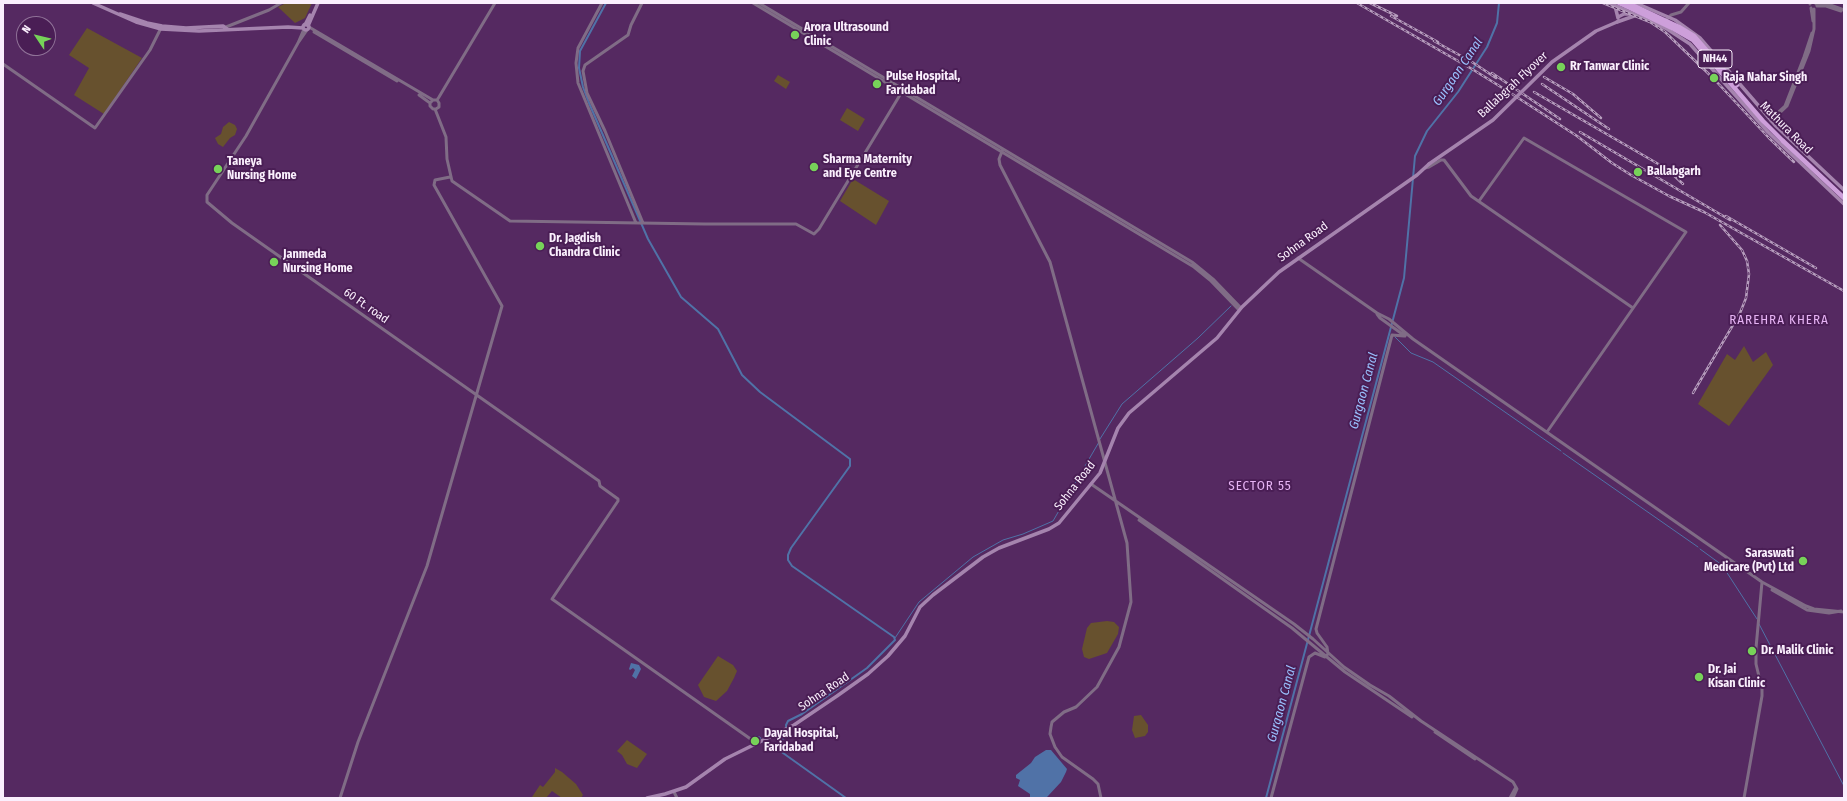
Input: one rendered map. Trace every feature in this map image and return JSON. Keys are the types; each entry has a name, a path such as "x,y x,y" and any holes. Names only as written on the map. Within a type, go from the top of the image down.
{"highway":[{"name":"Mathura Road","path":"1617,4 1627,5 1693,40 1763,121 1844,194"},
{"name":"Mathura Road","path":"1834,186 1844,198"}],"main road":[{"path":"93,3 129,20 162,28 198,31 227,28 306,28 317,3"},
{"path":"99,3 133,19 162,28"},
{"path":"1610,3 1617,4 1635,16 1659,26 1690,44 1768,132 1834,186 1844,190"},
{"path":"1629,12 1635,3 1644,6 1667,16 1686,27 1700,38 1771,120 1834,186 1844,204"},
{"path":"1617,4 1618,20"},
{"path":"1635,16 1644,6"},
{"path":"1648,21 1653,10"},
{"name":"Ballabgrah Flyover","path":"1416,175 1429,164 1493,120 1552,62 1596,31 1618,20 1635,16"},
{"name":"Sohna Road","path":"647,798 674,792 686,787 725,759 789,727 868,674 903,639 920,607 933,595 998,548 1058,524 1099,475 1118,428 1129,413 1217,338 1240,309 1267,282 1298,258 1416,175"}],"street":[{"path":"227,28 269,10 281,3"},
{"path":"495,3 433,101 431,108 435,109 446,137 447,159 452,181 510,221 796,224 812,233 816,232 902,91"},
{"path":"602,3 578,48 576,63 578,83 636,223"},
{"path":"642,3 630,25 628,36 585,66 582,71 587,93 606,131 642,223"},
{"path":"753,3 1194,267 1240,309"},
{"path":"759,3 902,91"},
{"path":"1644,6 1648,3"},
{"path":"1659,26 1667,16 1681,10 1688,3"},
{"path":"1771,120 1785,106 1805,57 1813,28 1813,5 1825,4 1844,11"},
{"path":"3,64 95,128 150,50 162,28"},
{"path":"306,28 433,101 439,105 435,109"},
{"name":"60 Ft. road","path":"306,28 244,139 207,195 207,202 232,223 600,483 600,486 618,500 552,599 752,740 754,745"},
{"path":"1479,201 1524,138 1685,230 1686,233 1547,432"},
{"path":"1002,151 999,159 1000,165 1050,262 1098,439 1121,515 1128,552 1131,602 1119,646 1097,687 1076,707 1064,712 1052,722 1050,727 1050,734 1055,747 1062,757 1098,784 1100,798"},
{"path":"1424,168 1444,160 1468,193 1633,308"},
{"path":"340,798 358,742 427,566 467,432 476,394 502,306 434,185 435,180 450,177"},
{"path":"1298,258 1377,313 1389,319 1409,336 1779,594 1807,610 1829,613 1842,611"},
{"path":"1377,313 1404,336"},
{"path":"1326,655 1327,646 1317,633 1316,629 1393,335 1399,337 1409,336"},
{"path":"1091,485 1306,634 1310,640 1345,672 1512,784 1516,789 1512,798"},
{"path":"1116,502 1305,638 1310,640"},
{"path":"1744,798 1762,696 1762,689 1756,664 1758,620 1762,582"},
{"path":"1271,798 1309,657 1315,653 1326,655"},
{"path":"674,792 677,798"}],"shaded area":[{"path":"286,3 312,3 305,18 295,23 278,7"},
{"path":"87,28 142,58 104,114 74,95 89,68 69,55"},
{"path":"778,75 790,82 786,89 774,81"},
{"path":"847,108 865,119 858,131 840,120"},
{"path":"229,122 235,125 237,129 235,135 230,138 223,147 218,144 215,138 221,134 223,127"},
{"path":"853,179 889,201 876,225 840,201"},
{"path":"1744,346 1753,362 1766,352 1773,365 1729,426 1698,404 1727,354 1735,360"},
{"path":"1107,621 1114,622 1119,627 1118,634 1107,653 1089,659 1084,657 1082,649 1087,628 1091,623"},
{"path":"718,656 733,665 737,671 727,691 716,701 704,697 698,685"},
{"path":"1141,715 1148,725 1148,732 1145,736 1135,738 1132,730 1134,716"},
{"path":"627,740 647,754 637,768 627,764 622,755 617,751"},
{"path":"555,768 576,784 583,795 581,798 562,798 552,791 546,798 532,797 540,785 543,787 555,772"}],"water":[{"path":"631,663 639,665 641,669 636,679 632,676 635,670 633,668 630,670 629,669"},
{"path":"1046,750 1051,750 1067,769 1066,772 1061,782 1046,798 1030,798 1030,794 1018,786 1020,780 1016,778 1016,775 1031,763 1035,757"}],"waterway":[{"path":"606,3 580,51 579,68 583,87 589,103 648,239 681,297 718,329 742,375 760,392 850,459 850,466 791,548 788,555 788,560 792,566 894,637 895,640 867,668 802,714 788,721 786,725 787,733 776,748 846,798"},
{"name":"Gurgaon Canal","path":"1266,798 1404,278 1415,156 1427,131 1458,92 1487,47 1497,23 1499,3"},
{"path":"1100,439 1122,404 1198,338 1231,306"},
{"path":"1395,337 1411,353 1433,362 1561,451"},
{"path":"895,638 919,602 973,557 1003,540 1023,534 1053,521 1099,442"},
{"path":"1563,453 1698,547"},
{"path":"1700,549 1722,565 1757,619"},
{"path":"1759,624 1844,786"},
{"path":"755,736 760,737 763,743 776,748"}],"railway":[{"path":"1357,3 1509,92 1577,136 1612,163 1631,175 1669,196 1704,212 1844,291"},
{"path":"1370,3 1397,16"},
{"path":"1603,3 1650,22 1665,32 1714,79 1769,138 1794,162"},
{"path":"1391,16 1438,42"},
{"path":"1434,41 1472,62 1496,78"},
{"path":"1492,73 1560,119"},
{"path":"1544,77 1573,94 1601,118"},
{"path":"1542,84 1609,129"},
{"path":"1534,92 1667,169 1683,184"},
{"path":"1580,132 1730,220"},
{"path":"1726,216 1816,268"},
{"path":"1693,393 1740,313 1746,298 1749,274 1747,261 1742,250 1720,225"}],"place":[{"name":"Arora Ultrasound Clinic","path":"795,35"},
{"name":"Rr Tanwar Clinic","path":"1561,67"},
{"name":"Raja Nahar Singh","path":"1714,78"},
{"name":"Pulse Hospital, Faridabad","path":"877,84"},
{"name":"Sharma Maternity and Eye Centre","path":"814,167"},
{"name":"Taneya Nursing Home","path":"218,169"},
{"name":"Ballabgarh","path":"1638,172"},
{"name":"Dr. Jagdish Chandra Clinic","path":"540,246"},
{"name":"Janmeda Nursing Home","path":"274,262"},
{"name":"Saraswati Medicare (Pvt) Ltd","path":"1803,561"},
{"name":"Dr. Malik Clinic","path":"1752,651"},
{"name":"Dr. Jai Kisan Clinic","path":"1699,677"},
{"name":"Dayal Hospital, Faridabad","path":"755,741"}],"district":[{"name":"RAREHRA KHERA","path":"1779,320"},
{"name":"SECTOR 55","path":"1260,486"}]}
